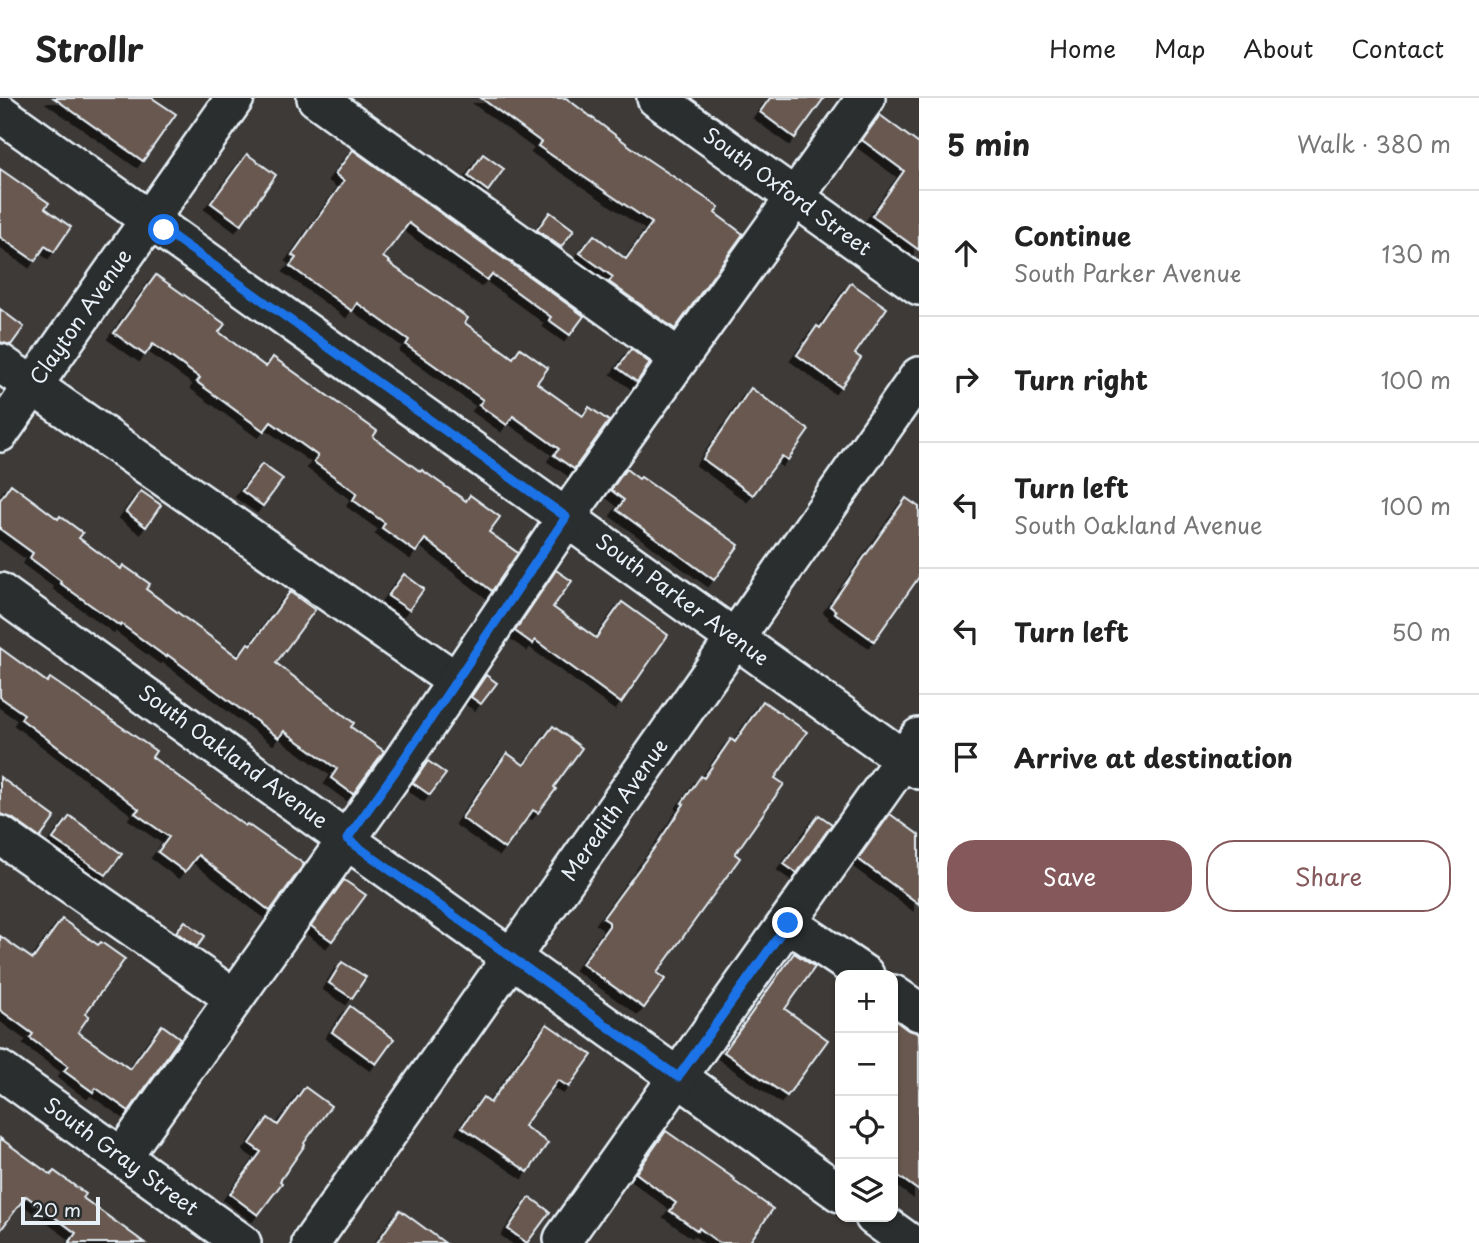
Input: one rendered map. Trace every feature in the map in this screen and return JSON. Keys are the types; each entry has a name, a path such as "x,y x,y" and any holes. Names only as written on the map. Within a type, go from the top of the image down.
{"street":[{"name":"Clayton Avenue","path":"0,433 235,98"},
{"path":"316,98 678,358"},
{"name":"South Oxford Street","path":"656,98 919,286"},
{"path":"122,1157 347,839 566,517 866,98"},
{"name":"South Parker Avenue","path":"0,113 736,639 914,756"},
{"path":"0,363 456,681"},
{"name":"Meredith Avenue","path":"311,1243 919,376"},
{"name":"South Oakland Avenue","path":"0,592 835,1189"},
{"path":"564,1242 788,923 914,756"},
{"path":"0,835 234,998"},
{"path":"788,923 858,970"},
{"path":"898,997 919,1012"},
{"name":"South Gray Street","path":"0,1070 242,1243"},
{"path":"881,1222 910,1243"}],"building":[{"path":"54,98 152,98 176,114 143,161"},
{"path":"481,98 566,98 647,159 719,207 715,213 743,234 675,329 609,282 613,277 580,253 594,235 626,259 652,223 538,146 541,142"},
{"path":"770,98 824,98 795,138 760,112"},
{"path":"880,115 919,144 919,250 872,216 904,171 862,140"},
{"path":"353,150 584,316 570,335 549,320 551,317 492,274 487,280 409,223 383,257 468,318 465,323 513,358 520,348 548,368 537,383 583,416 589,407 609,421 574,469 554,455 559,449 513,416 507,425 479,405 483,400 406,345 409,340 357,303 352,311 290,266 296,258 292,255 344,181 335,174"},
{"path":"247,154 276,175 241,225 211,203"},
{"path":"483,154 504,169 488,191 468,176"},
{"path":"0,169 49,203 45,208 71,227 54,252 45,246 35,261 0,237"},
{"path":"550,212 574,230 561,247 537,230"},
{"path":"156,275 225,324 219,332 266,367 273,357 377,431 373,437 421,472 422,470 466,501 470,495 500,517 489,532 518,553 492,591 425,539 416,552 382,528 385,523 353,500 357,493 314,462 318,456 271,422 264,431 197,382 200,378 153,344 145,355 114,333"},
{"path":"851,283 887,308 855,354 861,358 841,387 797,355 817,326 820,328"},
{"path":"0,309 24,327 11,345 0,342"},
{"path":"631,349 650,363 637,382 618,368"},
{"path":"751,388 809,430 788,460 782,456 753,495 703,459"},
{"path":"262,464 283,479 263,506 242,491"},
{"path":"626,469 739,545 714,580 617,510 624,500 611,490"},
{"path":"11,484 58,519 60,516 83,533 79,538 121,569 123,565 150,584 146,589 238,657 248,643 251,645 290,592 315,610 276,663 354,723 351,727 384,751 353,794 331,778 337,769 284,731 279,738 168,655 166,657 60,583 61,581 30,558 33,553 0,529 0,500"},
{"path":"141,491 161,505 146,527 126,512"},
{"path":"906,498 919,507 919,577 874,641 835,613 830,606"},
{"path":"556,570 572,581 553,607 596,638 622,602 668,635 621,703 535,640 533,644 515,631"},
{"path":"404,574 424,589 409,610 388,596"},
{"path":"0,648 47,682 50,678 156,751 152,757 245,826 247,824 304,864 270,911 198,855 185,872 158,852 169,837 135,813 139,809 21,719 24,714 0,697"},
{"path":"486,675 497,683 481,704 471,697"},
{"path":"763,701 807,732 775,778 784,784 735,854 740,858 657,973 665,979 644,1008 582,964 609,926 609,922 603,918 658,843 684,804 682,803 701,776 704,778 731,739 735,742"},
{"path":"553,726 582,748 538,813 533,810 505,849 462,818 507,753 524,765"},
{"path":"428,761 446,774 430,795 413,783"},
{"path":"0,777 55,817 40,838 12,818 0,814"},
{"path":"890,814 919,835 919,904 858,859"},
{"path":"819,815 832,824 797,873 784,864"},
{"path":"70,816 122,854 106,875 53,839"},
{"path":"344,880 366,895 332,941 311,926"},
{"path":"62,919 98,945 101,942 125,959 85,1014 89,1016 78,1032 130,1069 162,1025 180,1038 129,1111 96,1088 93,1092 64,1071 68,1066 30,1038 33,1034 0,1010 0,936 33,959"},
{"path":"185,921 205,936 197,947 176,932"},
{"path":"794,953 815,967 785,1009 828,1040 787,1096 724,1052"},
{"path":"342,962 366,977 352,998 329,983"},
{"path":"350,1006 394,1039 376,1064 332,1032"},
{"path":"898,1023 908,1030 919,1033 919,1191 898,1176"},
{"path":"547,1024 592,1055 569,1087 558,1080 524,1126 548,1143 528,1172 462,1127 483,1097 490,1103"},
{"path":"305,1087 331,1106 304,1143 280,1181 282,1183 258,1215 230,1194 261,1152 250,1144 268,1118 278,1125"},
{"path":"666,1131 773,1209 749,1243 719,1243 699,1228 698,1231 670,1211 676,1203 636,1173"},
{"path":"0,1138 51,1175 54,1171 86,1194 83,1198 145,1243 69,1243 76,1233 26,1196 0,1231"},
{"path":"530,1197 550,1212 527,1243 508,1229"},
{"path":"400,1210 445,1243 377,1243"}],"route":[{"path":"164,230 566,517 347,839 678,1077 788,923"}]}
